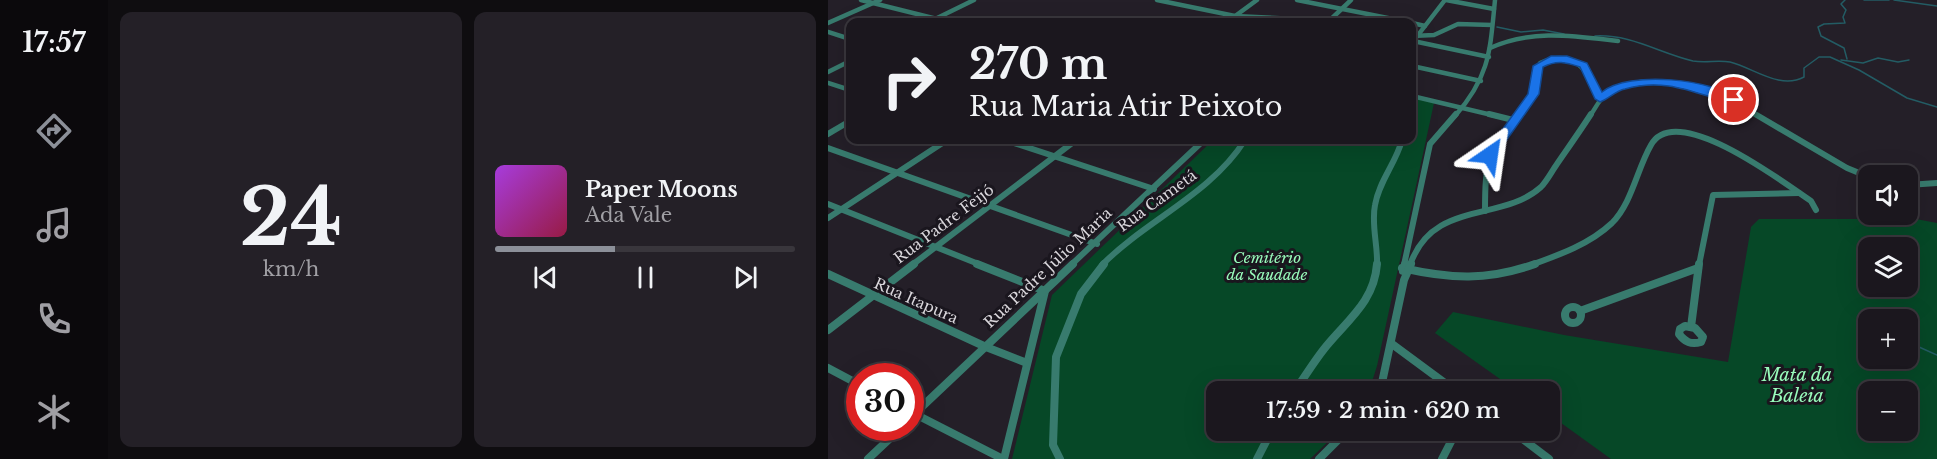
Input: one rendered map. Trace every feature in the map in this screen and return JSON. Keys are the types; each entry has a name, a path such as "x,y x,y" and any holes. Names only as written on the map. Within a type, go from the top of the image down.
{"street":[{"path":"861,0 932,18"},
{"path":"828,23 880,0"},
{"path":"938,18 974,0"},
{"path":"1148,0 1235,18"},
{"path":"1159,0 1235,18"},
{"path":"1235,18 1257,0"},
{"path":"1297,0 1386,18"},
{"path":"1333,18 1351,0"},
{"path":"1416,36 1446,0 1494,9"},
{"path":"1383,381 1404,280 1402,268 1430,144 1462,108 1481,81 1489,57 1495,0"},
{"path":"1416,24 1425,26"},
{"path":"1416,39 1439,36 1460,26 1492,26"},
{"path":"828,32 846,38"},
{"path":"1490,48 1514,38 1531,35 1618,41"},
{"path":"1416,40 1489,57"},
{"path":"1485,211 1487,163 1493,148 1533,94 1538,66 1544,61 1567,59 1579,63 1587,70 1600,99"},
{"path":"828,72 846,63"},
{"path":"1416,67 1481,81"},
{"path":"1404,280 1411,270 1412,259 1423,239 1448,224 1527,196 1542,187 1600,99 1617,88 1647,82 1676,83 1704,89 1734,100 1858,172"},
{"path":"828,83 846,89"},
{"path":"1416,97 1513,120"},
{"path":"828,134 846,123"},
{"path":"1402,268 1466,277 1486,276 1532,264 1587,243 1600,234 1616,217 1652,142 1657,136 1669,132 1689,132 1706,136 1811,201 1816,210"},
{"path":"828,218 941,144"},
{"path":"1018,144 1154,189"},
{"name":"Rua Padre Feijó","path":"828,330 1071,144"},
{"name":"Rua Padre Júlio Maria","path":"924,404 1097,244 1200,144"},
{"name":"Rua Cametá","path":"1060,459 1053,445 1056,357 1081,294 1095,273 1118,249 1197,194 1242,144"},
{"path":"1302,381 1329,344 1358,316 1373,289 1377,266 1374,235 1375,200 1382,180 1399,156 1401,144"},
{"path":"828,148 1097,244"},
{"path":"1763,193 1775,187 1772,176"},
{"path":"1918,184 1937,183"},
{"path":"1691,327 1698,268 1713,195 1799,193"},
{"path":"828,204 1045,291 1003,459 924,421"},
{"path":"1580,311 1698,268"},
{"name":"Rua Itapura","path":"828,274 986,347 1027,363"},
{"path":"1392,344 1442,381"},
{"path":"828,368 846,378"},
{"path":"868,459 887,441"},
{"path":"1257,459 1266,441"},
{"path":"1319,459 1337,441"},
{"path":"1442,459 1451,441"},
{"path":"1525,441 1549,459"}],"green space":[{"name":"Cemitério da Saudade","path":"1416,99 1434,103 1372,381 1206,381 1206,441 1329,441 1310,459 1012,459 1052,295 1209,144 1416,144"},
{"name":"Mata da Baleia","path":"1759,219 1858,219 1858,225 1918,225 1918,219 1937,223 1937,459 1611,459 1560,422 1560,381 1503,381 1435,333 1453,312 1564,335 1728,362 1751,227"}],"waterway":[{"path":"1845,0 1841,4 1846,10 1843,17 1845,23 1824,24 1818,27 1821,36 1844,48 1847,59"},
{"path":"1864,0 1889,0"},
{"path":"1894,0 1937,6"},
{"path":"1497,27 1521,32 1543,30 1564,34"},
{"path":"1595,36 1633,41 1693,61 1730,62 1767,77 1786,81 1804,77 1804,68 1819,57 1830,57 1859,70 1907,98 1937,107"},
{"path":"1841,60 1863,63 1878,58 1898,62 1909,60"},
{"path":"1919,347 1937,355"}],"route":[{"path":"1490,155 1533,94 1538,66 1551,59 1574,60 1584,66 1600,99 1610,90 1624,85 1656,81 1695,87 1734,100"}]}
